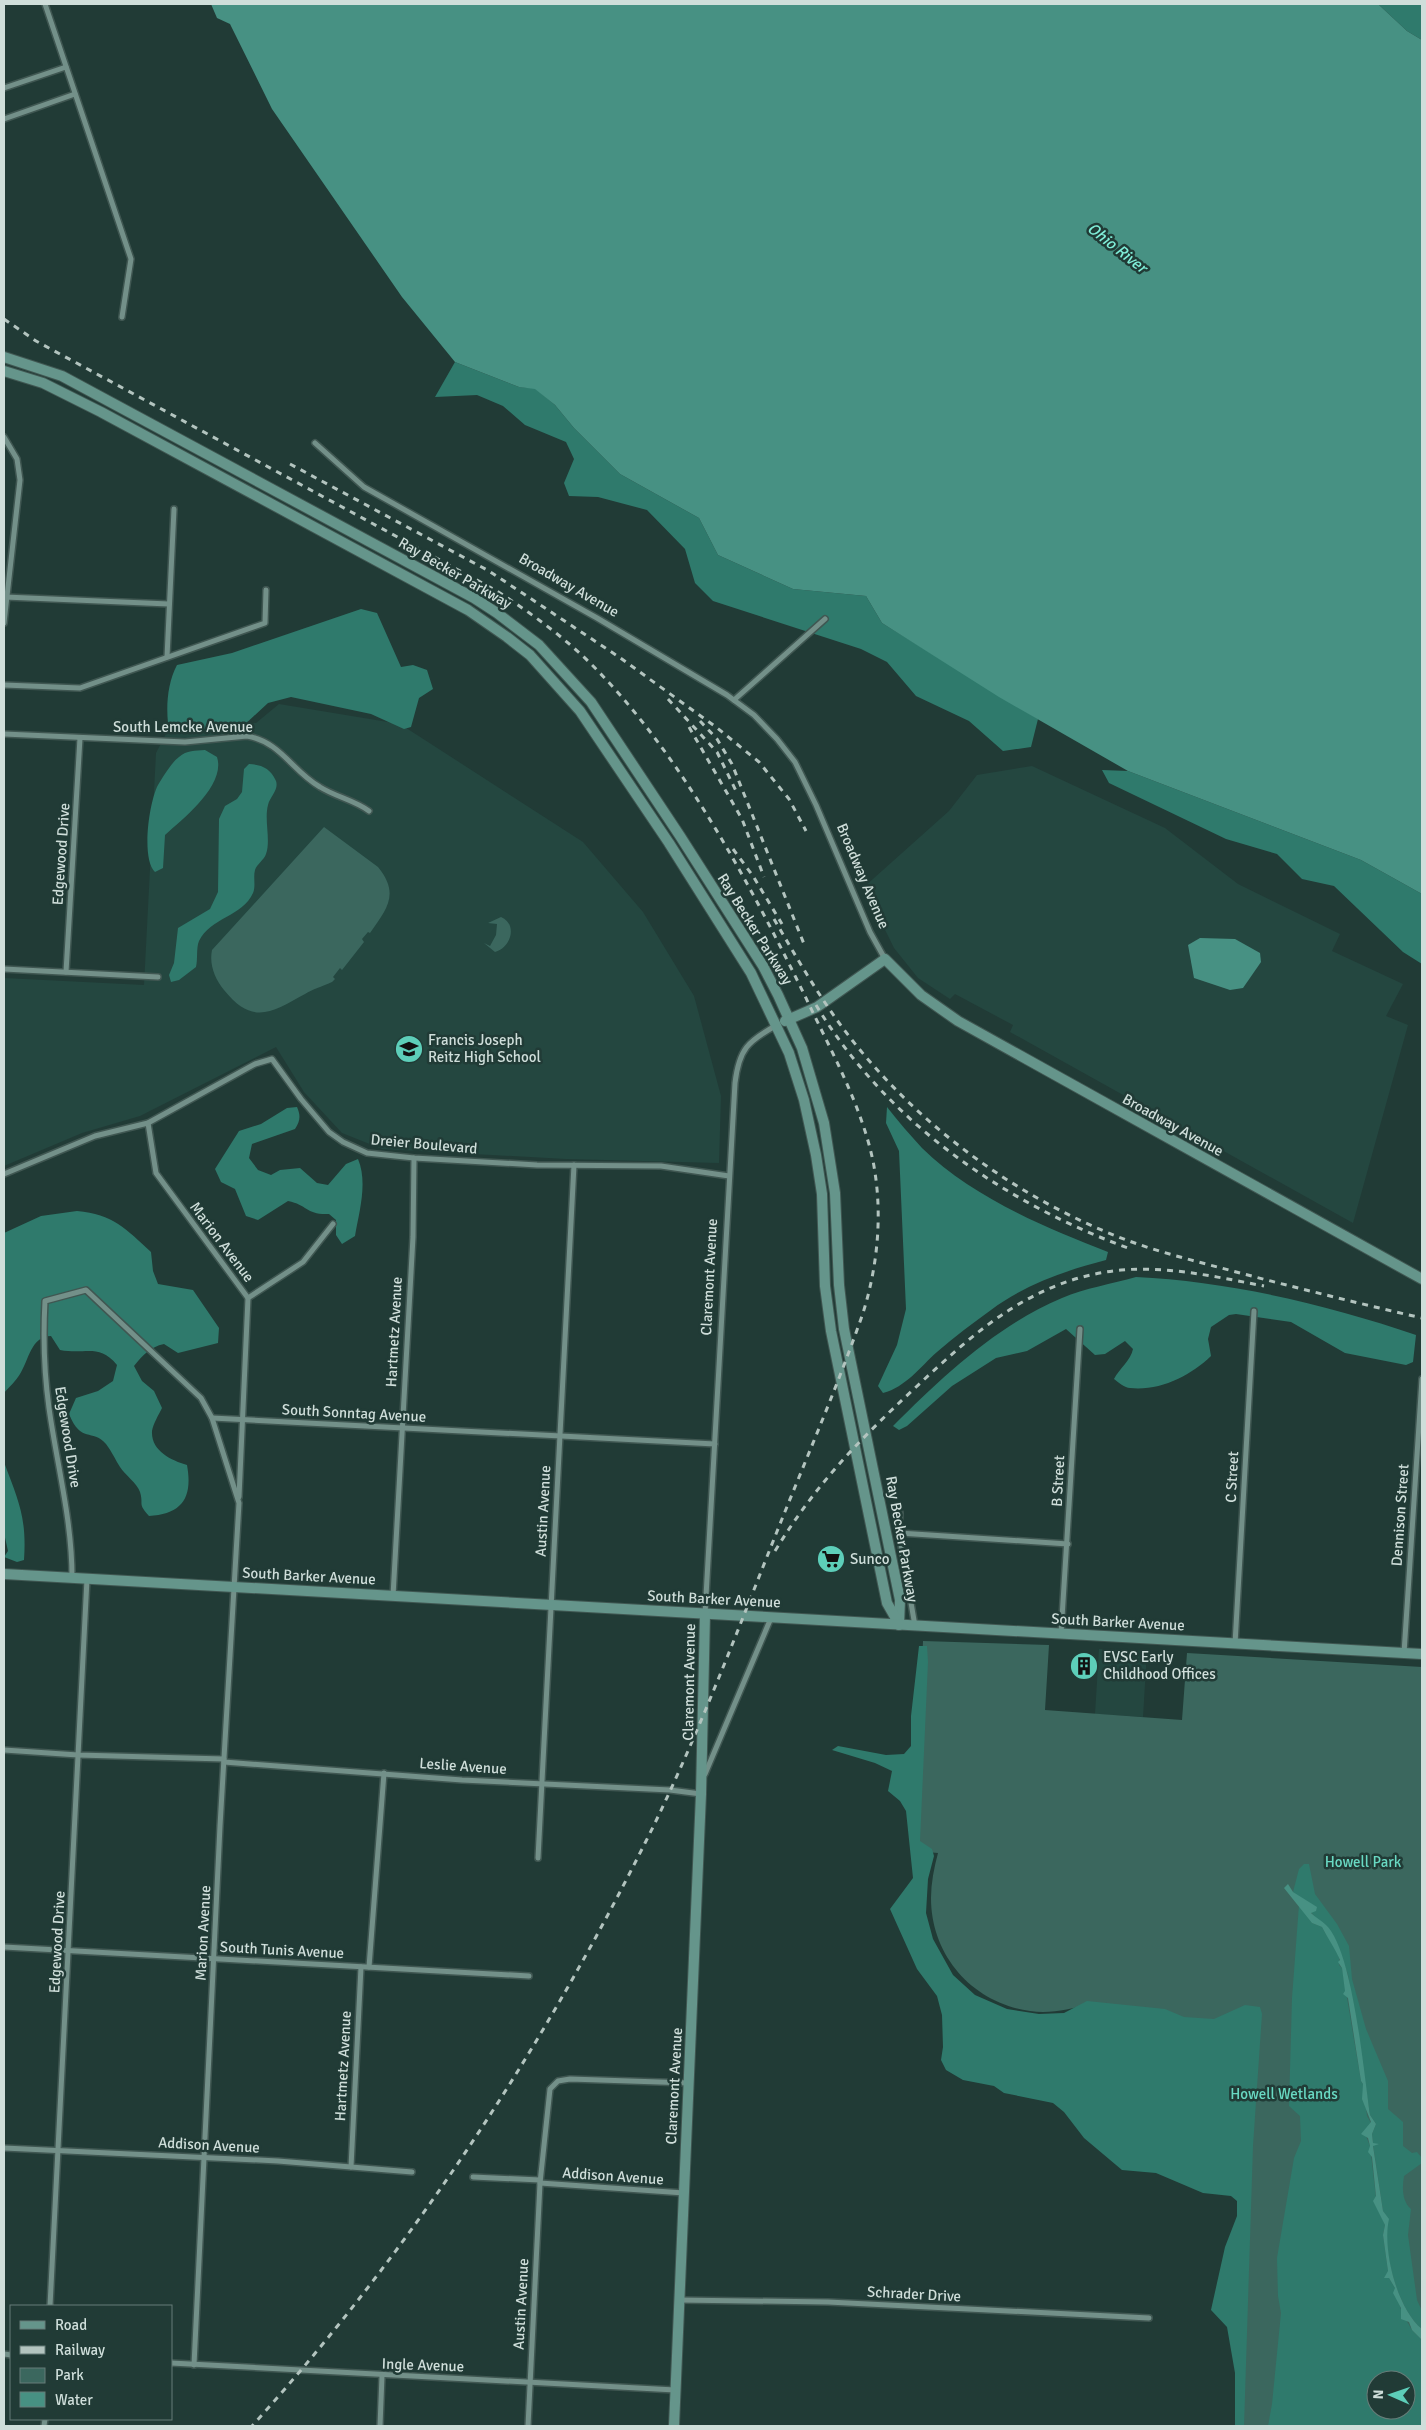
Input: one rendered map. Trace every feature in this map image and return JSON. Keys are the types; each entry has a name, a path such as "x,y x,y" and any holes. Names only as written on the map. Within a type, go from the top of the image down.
{"main road":[{"name":"Ray Becker Parkway","path":"4,357 49,370 474,598 539,645 572,679 610,730 763,966 790,1019 811,1073 830,1153 835,1193 838,1278 844,1329 900,1600 899,1625"},
{"name":"Ray Becker Parkway","path":"4,371 44,383 468,610 496,628 530,656 562,688 599,737 751,973 777,1025 798,1077 810,1126 822,1194 825,1286 833,1345 887,1603 899,1625"},
{"name":"Claremont Avenue","path":"777,1025 817,1007 885,959"},
{"name":"Broadway Avenue","path":"885,959 921,995 958,1021 1422,1279"},
{"name":"South Barker Avenue","path":"4,1574 1422,1654"},
{"name":"Claremont Avenue","path":"674,2426 702,1781 705,1614"}],"street":[{"path":"45,4 131,259 122,317"},
{"path":"4,88 66,67"},
{"path":"4,119 75,94"},
{"path":"4,437 17,459 20,480 5,597 4,623"},
{"name":"Broadway Avenue","path":"315,443 364,487 597,618 734,700 763,724 795,762 816,805 870,932 885,959"},
{"path":"167,657 174,509"},
{"path":"4,685 80,688 265,623 266,590"},
{"path":"5,597 170,604"},
{"path":"734,700 825,619"},
{"name":"South Lemcke Avenue","path":"4,734 185,742 247,736 269,743 313,783 360,804 369,811"},
{"name":"Edgewood Drive","path":"66,972 80,738"},
{"path":"4,969 158,977"},
{"name":"Claremont Avenue","path":"705,1614 737,1063 748,1044 777,1025"},
{"name":"Dreier Boulevard","path":"4,1174 95,1136 148,1123 256,1064 272,1059 316,1118 343,1142 367,1153 414,1158 574,1166 661,1166 729,1176"},
{"name":"Marion Avenue","path":"148,1123 156,1173 248,1298 194,2365"},
{"name":"Hartmetz Avenue","path":"393,1596 412,1237 414,1158"},
{"name":"Austin Avenue","path":"538,1858 574,1166"},
{"path":"248,1298 303,1262 333,1224"},
{"path":"1388,1260 1422,1274"},
{"name":"Edgewood Drive","path":"72,1578 67,1509 45,1368 45,1301 86,1290 191,1386 212,1418"},
{"name":"C Street","path":"1234,1644 1254,1311"},
{"name":"B Street","path":"1062,1634 1080,1329"},
{"name":"Dennison Street","path":"1404,1653 1422,1379"},
{"name":"Marion Avenue","path":"212,1418 239,1502"},
{"name":"South Sonntag Avenue","path":"212,1418 715,1444"},
{"path":"900,1512 899,1533 915,1626"},
{"path":"899,1533 1068,1544"},
{"name":"Edgewood Drive","path":"50,2305 87,1579"},
{"path":"702,1781 771,1618"},
{"name":"Leslie Avenue","path":"4,1750 78,1755 224,1760 384,1773 670,1790 701,1794"},
{"path":"369,1967 384,1773"},
{"name":"South Tunis Avenue","path":"4,1947 162,1954 214,1960 529,1976"},
{"name":"Hartmetz Avenue","path":"351,2167 360,1967"},
{"name":"Austin Avenue","path":"528,2426 540,2181 548,2097 554,2084 570,2079 689,2083"},
{"name":"Addison Avenue","path":"4,2148 205,2158 412,2172"},
{"name":"Addison Avenue","path":"473,2177 684,2193"},
{"name":"Schrader Drive","path":"679,2300 828,2302 1149,2318"},
{"name":"Ingle Avenue","path":"172,2363 382,2376 675,2390"},
{"path":"380,2426 382,2376"}],"shaded area":[{"path":"1378,4 1422,4 1422,40 1407,31"},
{"path":"455,362 519,387 535,388 555,405 574,428 620,474 699,518 718,555 793,589 866,596 882,623 1038,719 1031,747 1003,751 969,721 916,696 887,662 861,649 713,601 695,583 685,549 647,510 598,497 569,496 564,483 574,459 566,442 525,425 503,406 477,395 435,397"},
{"path":"361,609 377,613 401,667 413,665 427,670 433,689 419,698 411,727 404,729 371,714 291,697 268,703 242,727 176,730 168,723 168,693 177,665 232,653"},
{"path":"279,704 400,724 583,842 643,912 694,996 721,1096 719,1163 566,1159 382,1149 342,1133 304,1092 276,1047 140,1116 82,1133 4,1166 4,978 144,985 156,753 171,724 256,723"},
{"path":"205,750 217,757 218,768 215,779 210,790 202,800 165,835 163,868 155,872 148,855 147,843 149,817 158,785 170,766 182,755 191,751"},
{"path":"249,764 262,766 268,770 277,784 267,811 267,848 265,856 255,870 253,893 242,907 204,933 198,944 196,967 179,980 171,982 169,975 174,963 178,928 210,909 218,892 219,819 225,806 237,799 242,792 244,769"},
{"path":"1032,766 1165,828 1238,884 1340,934 1332,951 1403,984 1386,1016 1408,1025 1353,1223 1010,1032 1013,1025 955,994 950,999 918,978 894,948 864,887 949,811 977,775"},
{"path":"1102,770 1128,771 1361,860 1422,894 1422,964 1403,952 1334,886 1302,879 1277,854 1226,839 1109,783"},
{"path":"297,1107 299,1118 295,1129 252,1144 249,1158 258,1170 271,1175 280,1170 300,1168 317,1183 328,1185 346,1164 358,1159 362,1178 362,1198 359,1217 355,1236 342,1244 336,1235 336,1220 329,1214 316,1213 295,1203 288,1201 258,1220 246,1216 235,1189 221,1182 215,1169 239,1131 261,1124 287,1108"},
{"path":"887,1107 922,1148 963,1181 986,1196 1034,1221 1108,1252 1106,1260 1046,1279 1004,1301 950,1341 906,1381 883,1393 878,1386 897,1345 906,1309 899,1151 886,1123"},
{"path":"77,1211 100,1215 110,1219 126,1230 151,1252 153,1271 158,1284 193,1290 219,1328 218,1343 178,1353 164,1344 147,1352 134,1366 142,1381 154,1391 162,1408 152,1431 155,1444 163,1454 187,1465 188,1487 183,1502 170,1512 160,1515 149,1516 145,1512 141,1496 134,1482 122,1470 106,1444 101,1439 78,1429 69,1414 76,1398 98,1391 113,1381 117,1365 110,1358 104,1354 92,1351 60,1350 51,1336 44,1337 35,1344 18,1377 4,1393 4,1233 41,1216"},
{"path":"1136,1277 1171,1279 1242,1289 1278,1296 1383,1324 1416,1335 1413,1362 1406,1365 1345,1353 1291,1322 1236,1314 1229,1315 1211,1327 1208,1339 1211,1356 1194,1370 1174,1381 1164,1384 1153,1387 1130,1388 1114,1379 1130,1357 1133,1349 1125,1341 1105,1354 1095,1355 1066,1329 1027,1351 996,1358 952,1386 907,1426 899,1430 893,1426 951,1371 1015,1322 1062,1298"},
{"path":"4,1462 23,1520 24,1560 17,1562 4,1557 8,1551 4,1533"},
{"path":"919,1646 927,1646 928,1662 920,1841 932,1849 934,1856 928,1879 926,1913 933,1939 953,1975 975,1995 1007,2009 1039,2014 1064,2013 1087,2001 1165,2009 1184,2017 1214,2019 1245,2005 1260,2007 1262,2014 1253,2146 1244,2426 1235,2426 1235,2373 1227,2327 1211,2310 1225,2247 1237,2216 1237,2201 1231,2196 1203,2193 1156,2173 1122,2170 1084,2138 1064,2112 1053,2103 1004,2093 994,2086 963,2080 946,2070 941,2060 943,2047 942,2015 937,1996 917,1969 890,1909 913,1878 906,1811 900,1801 888,1791 892,1771 875,1763 832,1750 838,1746 886,1755 904,1754 911,1746 911,1716"},
{"path":"1099,1649 1147,1651 1143,1717 1095,1714"},
{"path":"1304,1864 1309,1864 1315,1894 1337,1924 1349,1946 1352,1979 1366,2029 1388,2081 1388,2109 1403,2122 1403,2146 1412,2153 1417,2152 1422,2158 1422,2163 1404,2176 1403,2190 1404,2198 1411,2209 1408,2235 1417,2300 1422,2311 1422,2329 1405,2308 1393,2278 1387,2246 1388,2219 1383,2211 1373,2145 1377,2145 1373,2144 1372,2134 1376,2124 1370,2115 1348,1975 1338,1946 1311,1912 1313,1905 1308,1904 1293,1892 1299,1869"},
{"path":"1299,1905 1312,1923 1322,1927 1337,1951 1339,1965 1342,1968 1367,2116 1371,2123 1366,2136 1370,2146 1377,2206 1385,2225 1383,2235 1389,2278 1395,2288 1402,2313 1412,2330 1422,2340 1422,2426 1268,2426 1281,2313 1278,2296 1277,2258 1294,2158 1301,2141 1300,2116 1289,2106 1292,1998"}],"green space":[{"path":"324,827 378,867 385,877 390,893 386,909 370,933 368,932 362,939 364,942 342,970 340,968 333,977 335,979 332,982 273,1010 254,1012 244,1008 224,990 213,972 212,950"},
{"path":"501,917 509,925 511,930 510,936 505,946 495,952 484,943 490,946 496,935 497,924 488,923"},
{"path":"923,1641 1049,1645 1045,1710 1182,1720 1187,1653 1422,1667 1422,2426 1240,2426 1246,2177 1090,2004 1045,2012 1030,2011 1009,2006 990,1998 959,1973 947,1957 938,1939 933,1919 931,1898 938,1853 914,1851"}],"water":[{"name":"Ohio River","path":"211,4 1378,4 1407,31 1422,40 1422,894 1361,860 1128,771 999,697 882,623 866,596 793,589 718,555 699,518 620,474 574,428 555,405 535,389 519,387 455,362 402,297 272,109 230,24 217,18"},
{"path":"1200,938 1235,939 1260,953 1261,962 1243,988 1230,990 1194,978 1188,945"},
{"path":"1288,1884 1293,1892 1317,1907 1316,1911 1311,1913 1326,1925 1335,1939 1343,1960 1356,2014 1370,2115 1376,2124 1372,2134 1373,2143 1379,2144 1373,2146 1383,2211 1389,2219 1387,2232 1390,2262 1405,2308 1422,2329 1422,2340 1412,2330 1409,2322 1401,2319 1401,2308 1393,2293 1395,2288 1389,2278 1384,2278 1388,2271 1383,2235 1385,2225 1373,2201 1376,2196 1372,2157 1368,2152 1370,2146 1368,2138 1361,2134 1371,2122 1362,2099 1363,2084 1348,1998 1343,1994 1345,1991 1342,1968 1338,1962 1340,1960 1322,1927 1312,1923 1284,1888"}],"railway":[{"path":"4,319 36,341 497,591 544,624 588,661 621,696 652,735 682,776 736,863 805,996 844,1077 868,1140 876,1180 878,1200 877,1238 872,1276 863,1313 832,1397 718,1681 654,1825 613,1906 569,1985 523,2063 474,2139 423,2214 369,2287 252,2426"},
{"path":"290,464 489,571 619,657 716,727 759,762 789,799 806,831"},
{"path":"668,699 717,752 738,795"},
{"path":"700,721 717,739 732,764 804,944"},
{"path":"689,727 742,819 764,877"},
{"path":"733,849 753,876 782,924"},
{"path":"774,919 831,1011 852,1040 880,1073 910,1104 943,1133 1013,1184 1089,1225 1143,1246 1263,1279 1422,1318"},
{"path":"816,1005 844,1047 877,1085 912,1121 951,1153 992,1181 1036,1207 1081,1229 1128,1248"},
{"path":"775,1551 790,1527 822,1484 875,1426 961,1346 1008,1311 1033,1296 1060,1284 1089,1275 1139,1269 1193,1273 1264,1286"}],"place":[{"name":"Francis Joseph Reitz High School","path":"409,1049"},
{"name":"Sunco","path":"831,1559"},
{"name":"EVSC Early Childhood Offices","path":"1084,1666"}],"park label":[{"name":"Howell Park","path":"1363,1862"},
{"name":"Howell Wetlands","path":"1284,2094"}]}
